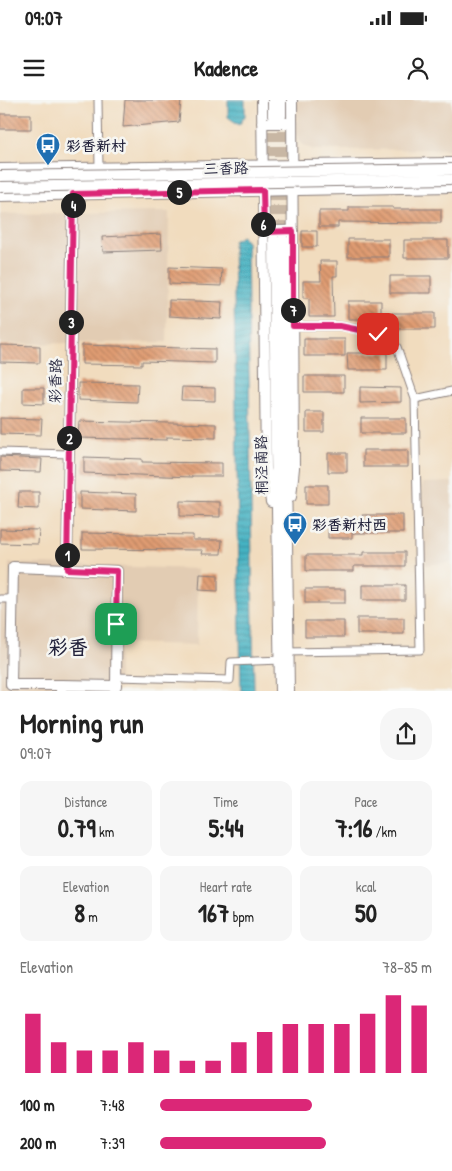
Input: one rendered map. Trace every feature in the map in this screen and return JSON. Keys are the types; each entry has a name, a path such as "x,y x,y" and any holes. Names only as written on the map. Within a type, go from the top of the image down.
{"main road":[{"path":"262,100 266,469 282,543"},
{"path":"273,100 277,116 281,100"},
{"path":"282,543 294,468 292,100"},
{"path":"262,123 292,123"},
{"path":"0,169 452,163"},
{"name":"三香路","path":"0,176 452,169"},
{"name":"三香路","path":"0,187 452,179"},
{"path":"0,196 452,187"},
{"name":"彩香路","path":"67,569 73,194"},
{"path":"264,232 293,231"},
{"name":"桐泾南路","path":"278,239 284,656 289,691"},
{"path":"13,567 117,571 116,686 61,688 11,685 13,599 13,567"},
{"name":"桐泾南路","path":"280,691 284,656"}],"street":[{"path":"98,100 99,168"},
{"path":"116,677 230,680 231,662 256,661 284,656 420,650 415,399 397,347 386,338 366,331 340,326 293,326"},
{"path":"415,399 452,391"},
{"path":"0,452 69,454"},
{"path":"0,599 13,599"}],"shaded area":[{"path":"297,100 452,100 452,149 314,150 303,145 297,135"},
{"path":"169,212 167,342 0,344 0,214"},
{"path":"452,482 452,562 425,565 422,483"},
{"path":"9,563 198,569 197,645 119,643 119,689 0,688 0,602 8,602"}],"water":[{"path":"228,100 245,100 245,116 239,125 228,117"},
{"path":"242,236 247,242 254,691 241,691 233,241"}],"building":[{"path":"125,100 181,100 179,122 123,127"},
{"path":"0,114 31,114 31,129 0,129"},
{"path":"349,207 441,209 441,223 338,222 338,227 319,227 319,211 349,211"},
{"path":"302,231 317,231 317,247 302,247"},
{"path":"161,234 162,250 103,252 102,237"},
{"path":"348,239 389,239 389,257 348,257"},
{"path":"404,240 448,240 448,258 404,258"},
{"path":"320,261 337,261 337,276 333,276 334,317 309,317 309,298 303,298 303,281 321,281"},
{"path":"169,267 222,269 221,286 169,284"},
{"path":"390,276 431,276 431,293 390,293"},
{"path":"169,300 222,302 221,319 169,316"},
{"path":"348,301 381,301 381,319 348,319"},
{"path":"392,313 435,313 435,329 392,329"},
{"path":"304,339 345,339 345,356 304,356"},
{"path":"0,345 40,346 40,363 0,362"},
{"path":"82,345 215,349 215,363 142,361 142,365 82,364"},
{"path":"347,353 387,353 387,370 348,370"},
{"path":"304,376 344,376 344,392 304,392"},
{"path":"78,383 138,384 137,402 78,400"},
{"path":"182,387 215,388 215,401 181,400"},
{"path":"360,387 401,388 401,402 360,403"},
{"path":"23,388 44,388 44,404 23,403"},
{"path":"306,412 324,412 324,432 306,432"},
{"path":"0,418 42,419 41,435 0,434"},
{"path":"361,418 406,418 406,433 361,433"},
{"path":"79,421 216,424 216,438 167,437 167,440 78,438"},
{"path":"363,450 408,450 408,467 363,467"},
{"path":"328,453 347,453 347,472 328,472"},
{"path":"0,457 42,459 41,472 0,471"},
{"path":"84,457 142,459 142,462 222,463 222,476 192,477 84,473"},
{"path":"306,485 328,485 328,504 306,504"},
{"path":"19,492 39,492 39,509 18,508"},
{"path":"80,492 136,494 136,511 80,509"},
{"path":"180,501 220,502 220,517 180,516"},
{"path":"362,515 403,515 403,533 352,533 352,538 328,538 328,519 362,519"},
{"path":"0,529 39,530 38,544 0,543"},
{"path":"82,533 193,535 193,540 222,540 221,554 202,554 203,550 82,549"},
{"path":"363,552 405,552 405,566 354,566 354,571 306,571 306,555 363,555"},
{"path":"200,574 218,575 218,591 199,590"},
{"path":"362,585 405,585 405,600 362,600"},
{"path":"305,589 345,589 345,603 305,603"},
{"path":"357,618 404,618 404,634 357,634"},
{"path":"305,621 344,621 344,637 305,637"}],"tunnel":[{"path":"273,116 274,238"},
{"path":"281,116 283,238"}],"place":[{"name":"彩香新村","path":"48,166"},
{"name":"彩香新村西","path":"295,545"}],"district":[{"name":"彩香","path":"68,646"}],"route":[{"path":"116,624 117,571 67,569 73,194 263,190 264,232 293,231 293,326 340,326 378,334"}]}
